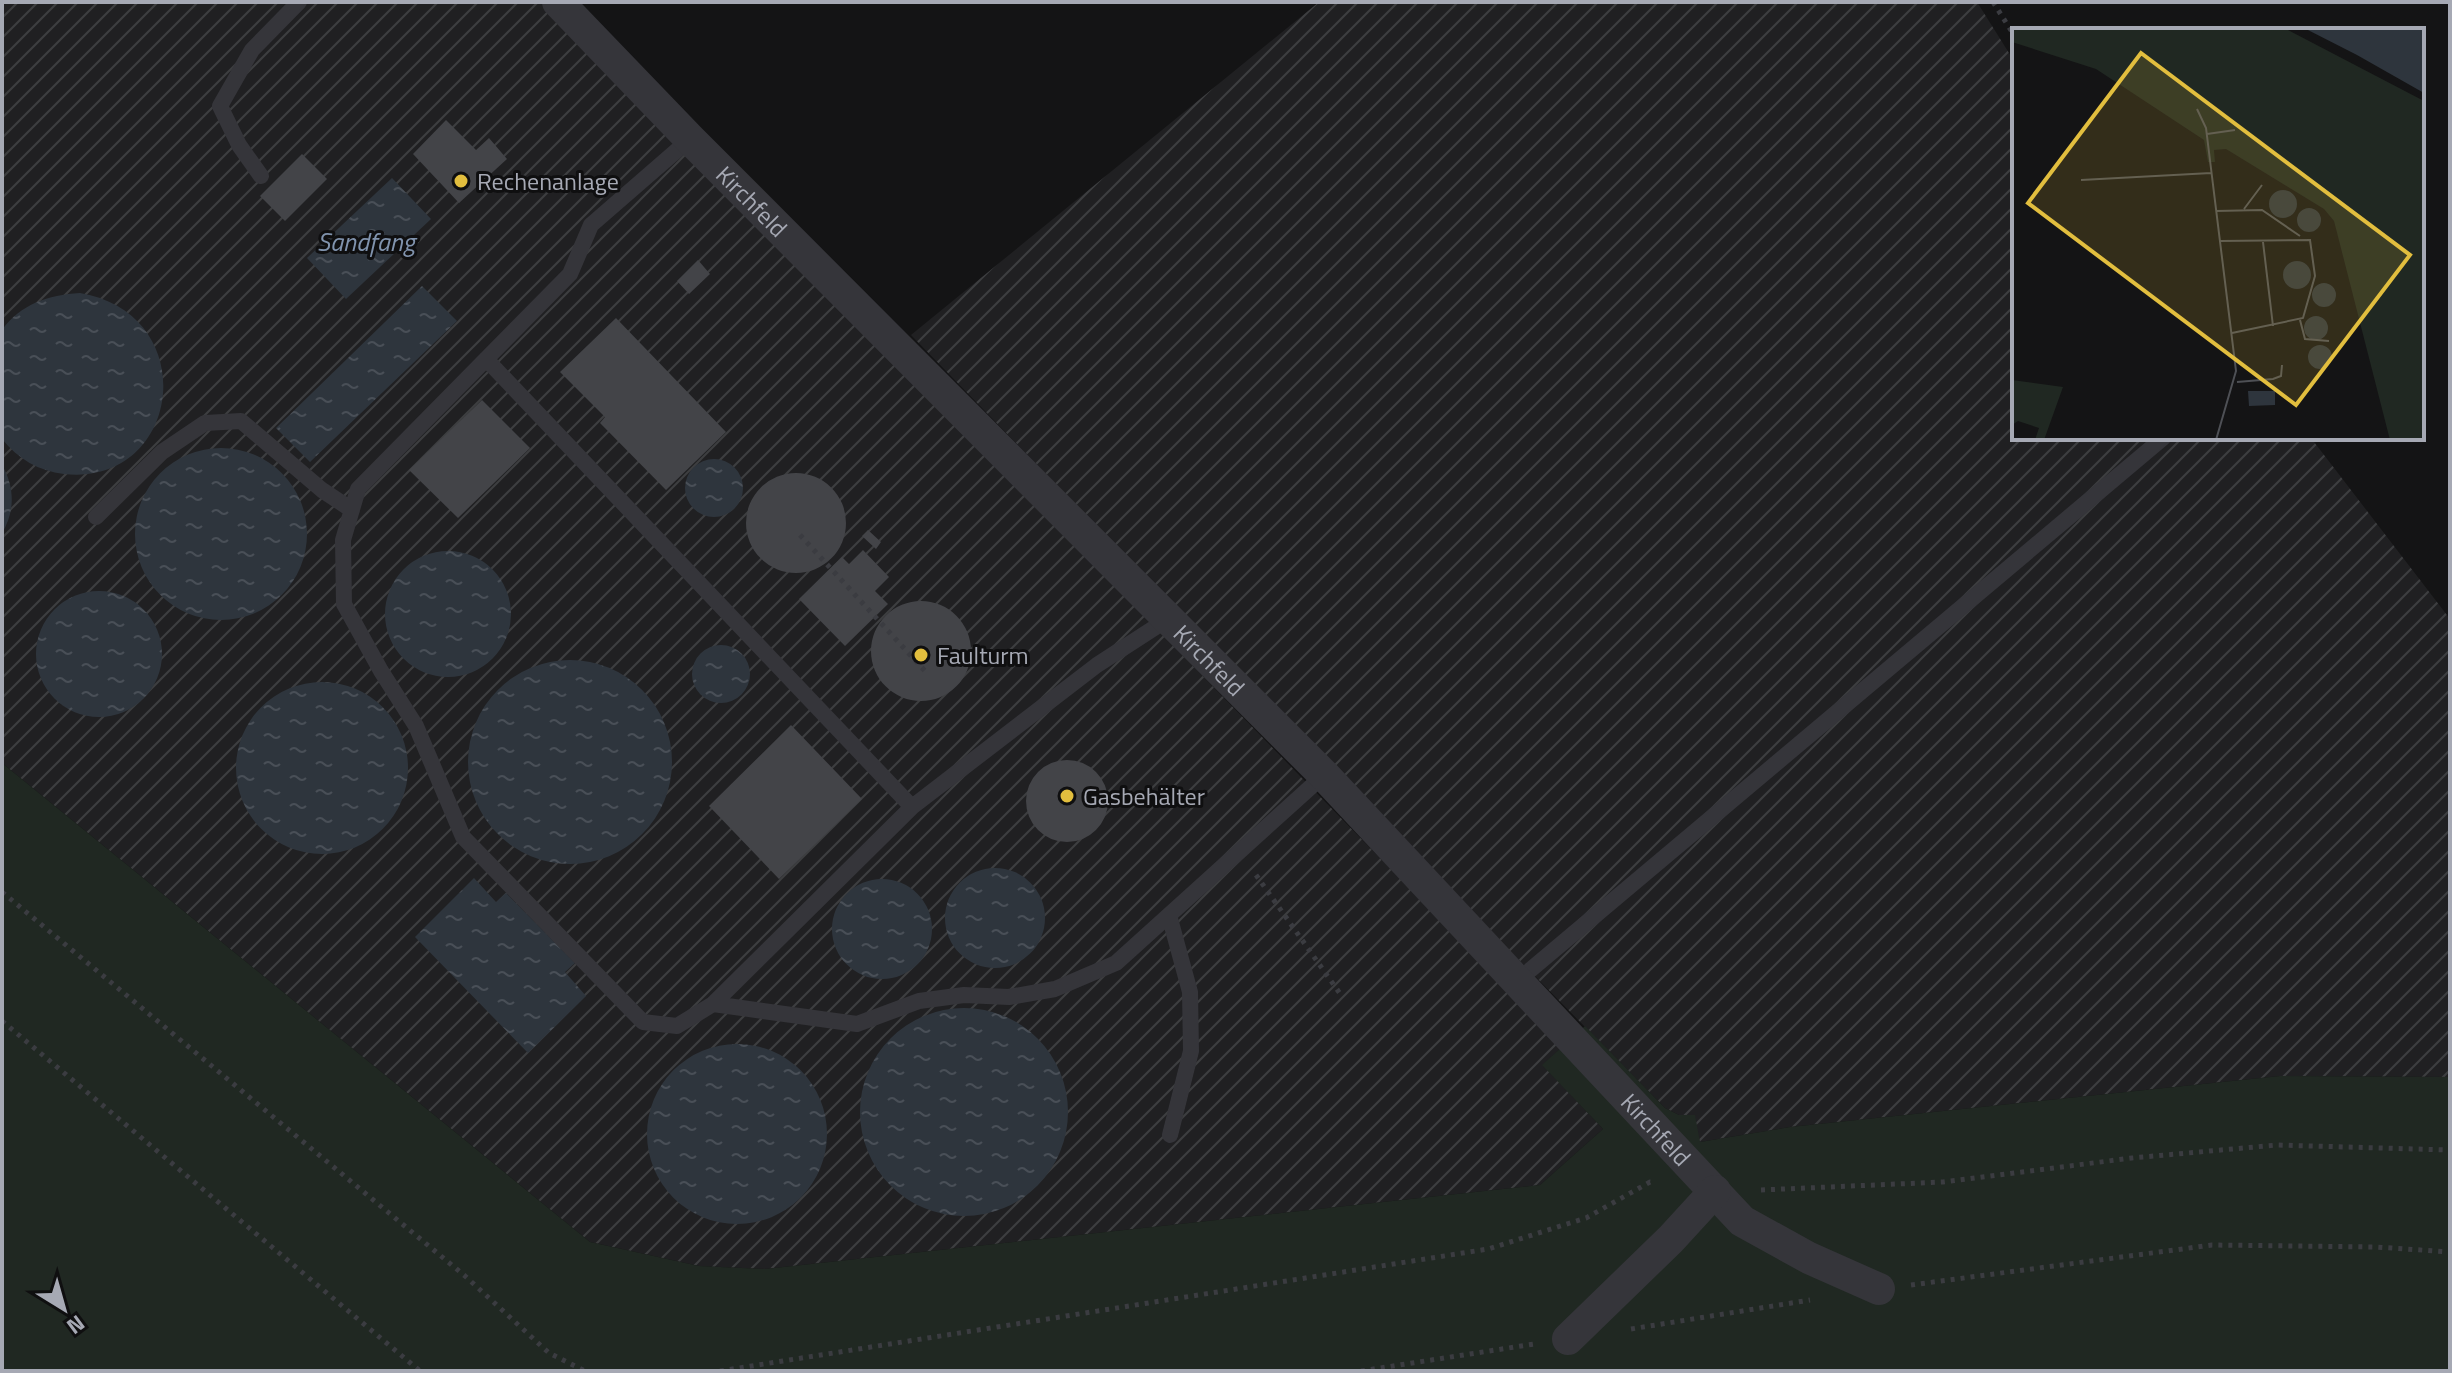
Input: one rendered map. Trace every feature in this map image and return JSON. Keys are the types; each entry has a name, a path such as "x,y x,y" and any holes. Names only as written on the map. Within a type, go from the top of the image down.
{"street":[{"name":"Kirchfeld","path":"558,2 690,139 1324,775 1742,1221 1809,1258 1879,1289"},
{"path":"1568,1339 1671,1239 1715,1191"}],"lane":[{"path":"261,176 239,145 220,106 252,50 299,2"},
{"path":"690,139 591,225 570,274 358,489 343,540 344,604 416,726 463,837 643,1022 677,1026 713,1004 912,807 1097,665 1168,619"},
{"path":"486,359 912,807"},
{"path":"96,517 162,452 205,423 241,421 322,490 352,510"},
{"path":"1516,982 2161,440"},
{"path":"713,1004 857,1024 919,1001 964,995 1009,997 1055,989 1116,963 1324,775"},
{"path":"1169,915 1190,992 1191,1051 1170,1135"}],"path":[{"path":"1993,2 2012,32"},
{"path":"800,535 925,671"},
{"path":"1239,851 1341,995"},
{"path":"2,892 465,1276 549,1353 585,1371"},
{"path":"2,1021 420,1371"},
{"path":"720,1371 1488,1249 1586,1218 1650,1182 1715,1191 1943,1182 2132,1158 2277,1145 2450,1150"}],"shaded area":[{"path":"2,2 546,2 1563,1046 1543,1065 1603,1129 1540,1185 765,1269 699,1266 590,1242 2,763"},
{"path":"1319,2 1977,2 2012,58 2012,440 2313,440 2450,619 2450,1077 2280,1076 1790,1127 1700,1142 1679,1115 1665,1108 1518,959 911,335"},
{"path":"2,763 590,1242 699,1266 765,1269 1540,1185 1603,1129 1542,1065 1585,1026 1665,1108 1679,1115 1695,1115 1700,1142 1790,1127 2280,1076 2450,1077 2450,1371 2,1371"}],"water":[{"name":"Sandfang","path":"392,178 431,219 346,299 307,258"},
{"path":"422,286 457,321 310,462 276,428"},
{"path":"80,293 120,307 146,332 161,363 163,396 154,428 134,454 104,471 64,474 30,463 2,439 2,330 9,321 36,302"},
{"path":"221,448 254,454 282,473 301,501 307,534 301,567 282,595 254,614 221,620 188,614 160,595 141,567 135,534 141,501 160,473 188,454"},
{"path":"714,459 735,467 743,488 735,509 714,517 693,509 685,488 693,467"},
{"path":"2,465 12,499 2,533"},
{"path":"448,551 472,556 492,570 506,590 511,614 506,638 492,658 472,672 448,677 424,672 404,658 390,638 385,614 390,590 404,570 424,556"},
{"path":"99,591 123,596 143,610 157,630 162,654 157,678 143,698 123,712 99,717 75,712 55,698 41,678 36,654 41,630 55,610 75,596"},
{"path":"721,645 742,653 750,674 742,695 721,703 700,695 692,674 700,653"},
{"path":"570,660 609,668 627,677 642,690 655,705 664,723 672,762 664,801 655,819 642,834 627,847 609,856 570,864 531,856 513,847 498,834 485,819 476,801 468,762 476,723 485,705 498,690 513,677 531,668"},
{"path":"322,682 355,688 383,707 402,735 408,768 402,801 383,829 355,848 322,854 289,848 261,829 242,801 236,768 242,735 261,707 289,688"},
{"path":"995,868 1014,871 1031,882 1042,899 1045,918 1042,937 1031,954 1014,965 995,968 976,965 959,954 948,937 945,918 948,899 959,882 976,871"},
{"path":"474,878 496,902 506,893 575,963 565,972 586,996 528,1053 415,937"},
{"path":"872,879 892,879 918,893 929,910 932,929 929,948 918,965 892,979 872,979 854,971 840,957 832,939 832,919 840,901 854,887"},
{"path":"964,1008 1004,1016 1038,1038 1060,1072 1068,1112 1060,1152 1038,1186 1004,1208 964,1216 924,1208 890,1186 868,1152 860,1112 868,1072 890,1038 924,1016"},
{"path":"737,1044 771,1051 801,1070 820,1100 827,1134 820,1168 801,1198 771,1217 737,1224 703,1217 673,1198 654,1168 647,1134 654,1100 673,1070 703,1051"}],"building":[{"name":"Rechenanlage","path":"446,120 476,150 489,138 507,159 459,203 413,154"},
{"path":"302,154 327,179 285,221 260,196"},
{"path":"698,260 710,274 689,294 677,281"},
{"path":"616,318 726,432 666,490 600,423 605,417 560,372"},
{"path":"482,400 530,448 458,518 409,470"},
{"path":"796,473 815,477 832,487 842,504 846,523 842,542 832,559 815,569 796,573 777,569 760,559 750,542 746,523 750,504 760,487 777,477"},
{"path":"868,530 881,542 876,549 862,536"},
{"path":"863,550 889,577 875,591 888,604 845,646 799,599 842,557 849,564"},
{"name":"Faulturm","path":"921,601 940,605 957,615 967,632 971,651 967,670 957,687 940,697 921,701 902,697 885,687 875,670 871,651 875,632 885,615 902,605"},
{"path":"791,725 862,799 779,879 709,806"},
{"name":"Gasbehälter","path":"1067,760 1083,763 1096,772 1105,785 1108,801 1105,817 1096,830 1083,839 1067,842 1051,839 1038,830 1029,817 1026,801 1029,785 1038,772 1051,763"}],"place":[{"name":"Rechenanlage","path":"461,181"},
{"name":"Faulturm","path":"921,655"},
{"name":"Gasbehälter","path":"1067,796"}]}
